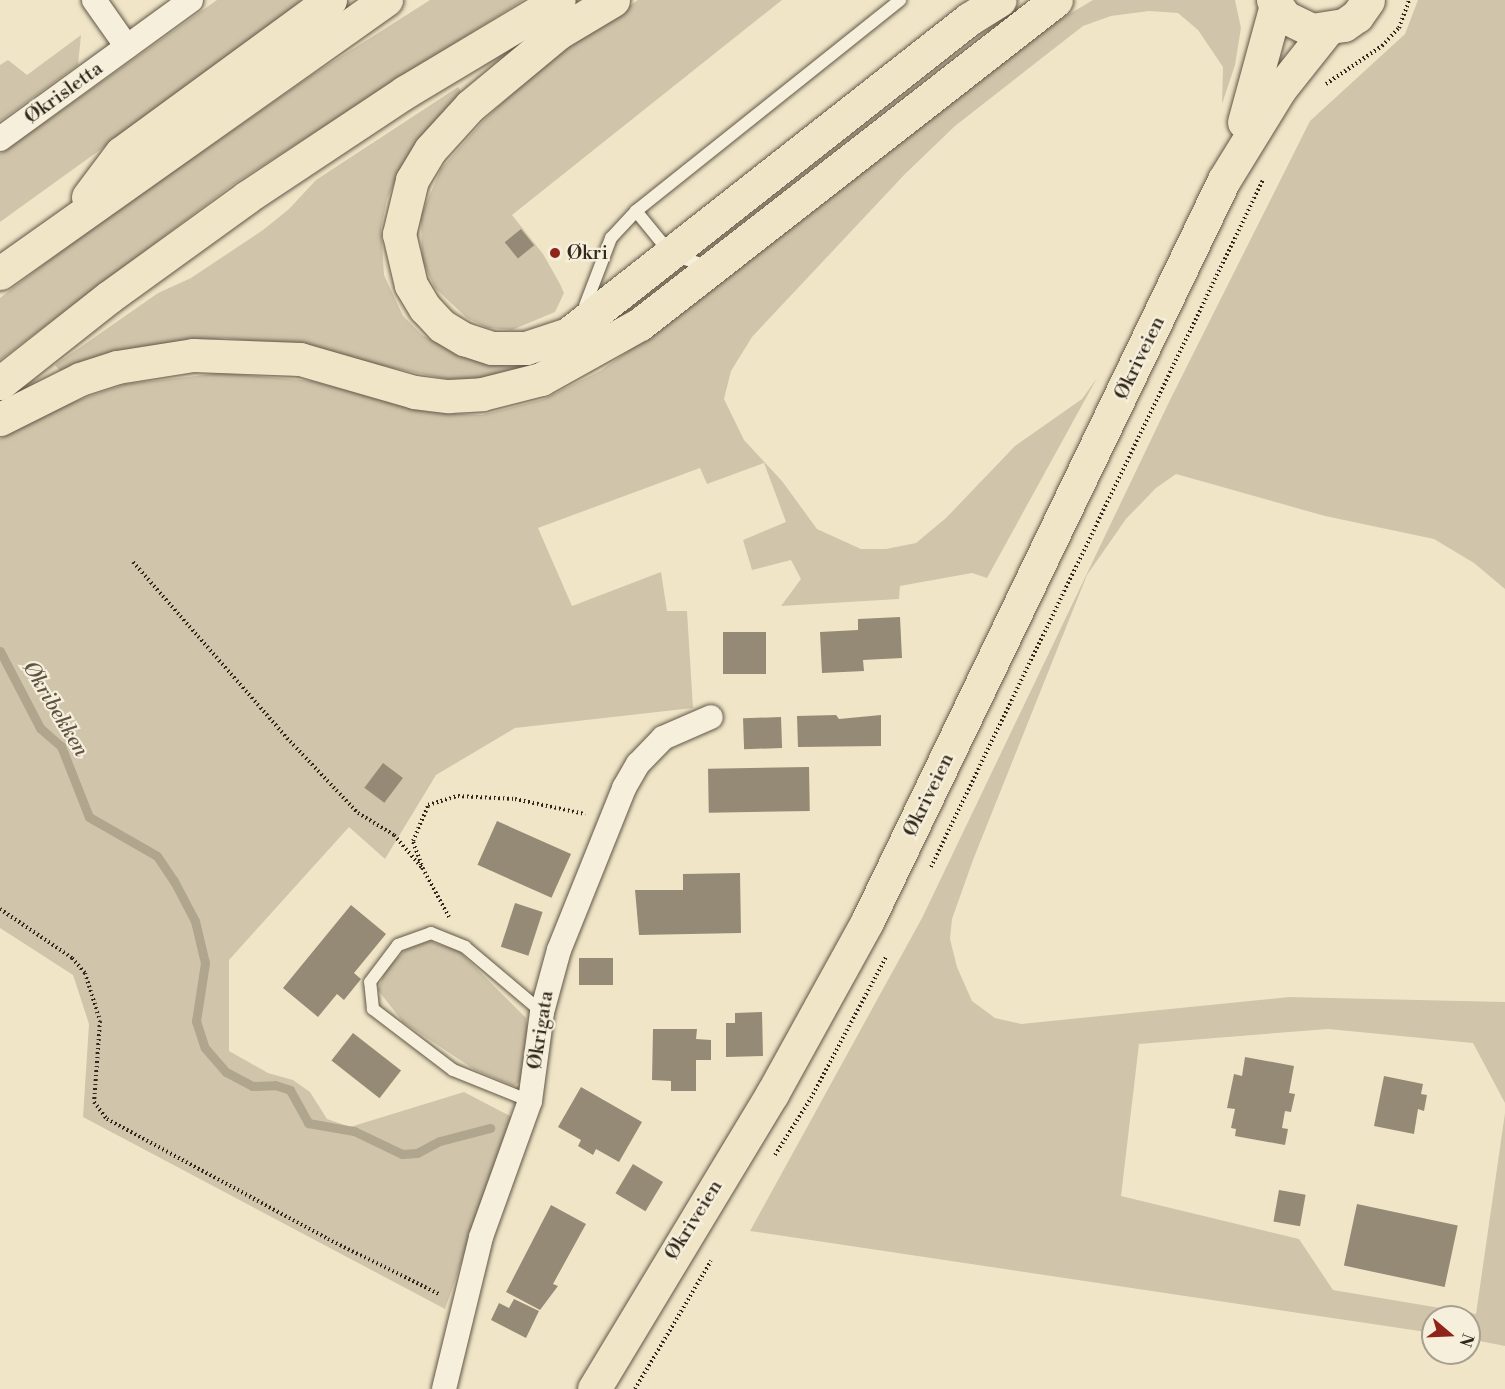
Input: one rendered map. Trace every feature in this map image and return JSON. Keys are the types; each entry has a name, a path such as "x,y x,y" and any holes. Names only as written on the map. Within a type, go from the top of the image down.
{"main road":[{"path":"70,220 121,153 330,0"},
{"path":"0,273 70,220 386,0"},
{"path":"0,383 109,297 247,197 405,92 559,0"},
{"path":"613,0 558,33 470,106 430,150 412,180 399,234 411,285 425,308 442,326 464,339 492,348 526,348 568,334 672,255 969,19 1008,17 1056,0"},
{"path":"1275,3 1298,25 1327,30 1357,16 1368,0"},
{"name":"Økriveien","path":"1224,180 1259,78 1275,3"},
{"path":"0,419 80,379 137,363 193,355 231,354 300,359 414,392 449,396 511,388 541,379 640,324 1008,17"},
{"name":"Økriveien","path":"594,1389 772,1094 867,922 1224,180 1280,89 1327,30"}],"street":[{"path":"94,0 127,47"},
{"name":"Økrisletta","path":"0,139 191,0"},
{"name":"Økrigata","path":"444,1389 463,1301 481,1237 530,1101 542,1012 559,950 624,788 648,753 663,738 711,717"}],"lane":[{"path":"568,334 594,290 611,238 636,211 900,0"},
{"path":"636,211 672,255 710,266"},
{"path":"530,1101 453,1070 373,1009 370,982 398,945 431,933 465,947 542,1012"}],"path":[{"path":"133,562 287,738 358,813 394,835 423,869"},
{"path":"465,947 423,869 413,841 428,805 458,796 515,799 612,820"},
{"path":"0,909 72,958 85,973 100,1021 94,1102 107,1119 328,1239 436,1293 463,1301"}],"shaded area":[{"path":"217,0 301,0 272,26 0,222 0,154"},
{"path":"430,0 523,0 232,185 0,360 0,298 86,232 312,75"},
{"path":"638,0 782,0 512,215 543,254 564,293 555,312 512,330 488,328 467,318 435,288 422,260 421,215 441,169 484,120 540,67"},
{"path":"1093,0 1235,0 1241,28 1235,65 1222,104 1223,67 1198,30 1178,13 1149,11 1111,16 1083,26 955,126 905,174 752,337 731,371 724,399 744,440 782,481 817,529 861,549 886,549 916,543 946,518 1015,446 1082,399 1097,378 987,578 972,573 900,586 899,599 781,606 801,579 791,560 752,570 743,540 786,522 764,463 707,484 700,468 538,528 572,606 661,572 667,611 687,611 693,708 515,728 436,775 385,859 349,827 229,960 229,1051 268,1073 293,1080 310,1092 327,1119 350,1127 464,1092 512,1117 445,1309 83,1117 89,1024 73,975 0,928 0,439 53,409 126,384 222,373 312,381 429,412 482,415 544,399 600,371 667,324 1032,36"},
{"path":"1418,0 1505,0 1505,589 1474,563 1434,539 1325,516 1176,474 1156,488 1126,519 1087,575 973,860 952,919 950,939 957,967 972,1001 995,1018 1021,1024 1289,997 1505,1002 1505,1103 1473,1043 1328,1029 1139,1044 1121,1196 1299,1239 1333,1290 1422,1305 1421,1331 750,1231 922,918 1170,400 1310,121 1405,34"},
{"path":"81,35 78,65 0,121 0,65 8,60 27,75"},
{"path":"458,87 463,94 398,175 387,199 381,228 384,275 403,316 422,335 465,357 492,365 522,366 525,373 467,383 274,344 225,338 147,347 62,373 55,365 158,293 191,278 263,230 289,209 316,180"},
{"path":"429,941 459,951 526,1018 530,1043 527,1077 514,1086 475,1070 403,1022 378,990 386,969 407,949"},
{"path":"1505,1113 1505,1346 1481,1341 1481,1305 1477,1305"}],"building":[{"path":"521,229 534,245 518,259 505,242"},
{"path":"900,617 902,658 863,660 864,671 822,673 820,632 858,630 858,619"},
{"path":"723,632 766,632 766,674 723,674"},
{"path":"836,715 839,719 881,715 881,746 798,747 797,716"},
{"path":"781,717 782,748 744,749 743,718"},
{"path":"383,763 403,778 384,803 364,788"},
{"path":"809,767 810,811 709,813 708,769"},
{"path":"497,821 571,854 551,898 477,865"},
{"path":"740,873 741,933 639,935 635,890 683,890 683,874"},
{"path":"515,903 543,912 528,956 501,947"},
{"path":"351,905 386,934 354,973 361,979 344,1000 337,994 318,1017 283,988"},
{"path":"579,958 613,958 613,985 579,985"},
{"path":"762,1012 763,1056 726,1057 726,1023 735,1023 735,1013"},
{"path":"653,1029 697,1029 696,1039 711,1040 711,1060 696,1060 696,1091 671,1091 671,1081 652,1080"},
{"path":"353,1033 401,1071 380,1098 331,1061"},
{"path":"1245,1057 1294,1066 1289,1093 1295,1094 1291,1112 1285,1111 1282,1128 1288,1129 1285,1145 1235,1136 1236,1129 1231,1128 1235,1109 1227,1108 1234,1074 1242,1076"},
{"path":"1384,1076 1423,1084 1421,1094 1427,1095 1424,1111 1418,1109 1414,1134 1374,1126"},
{"path":"581,1087 642,1122 619,1162 596,1149 593,1155 578,1146 581,1140 558,1127"},
{"path":"633,1164 663,1182 645,1211 615,1193"},
{"path":"1279,1190 1306,1195 1300,1226 1273,1222"},
{"path":"1357,1204 1458,1225 1445,1287 1344,1266"},
{"path":"551,1205 586,1224 553,1284 558,1286 540,1310 506,1292"},
{"path":"514,1299 539,1311 526,1338 491,1320 499,1303 509,1308"}],"waterway":[{"name":"Økribekken","path":"0,651 40,728 61,746 89,817 157,856 174,881 195,921 205,963 196,1021 205,1048 226,1072 252,1086 275,1085 290,1090 308,1123 354,1131 402,1154 417,1153 440,1141 490,1128"}],"place":[{"name":"Økri","path":"555,253"}]}
